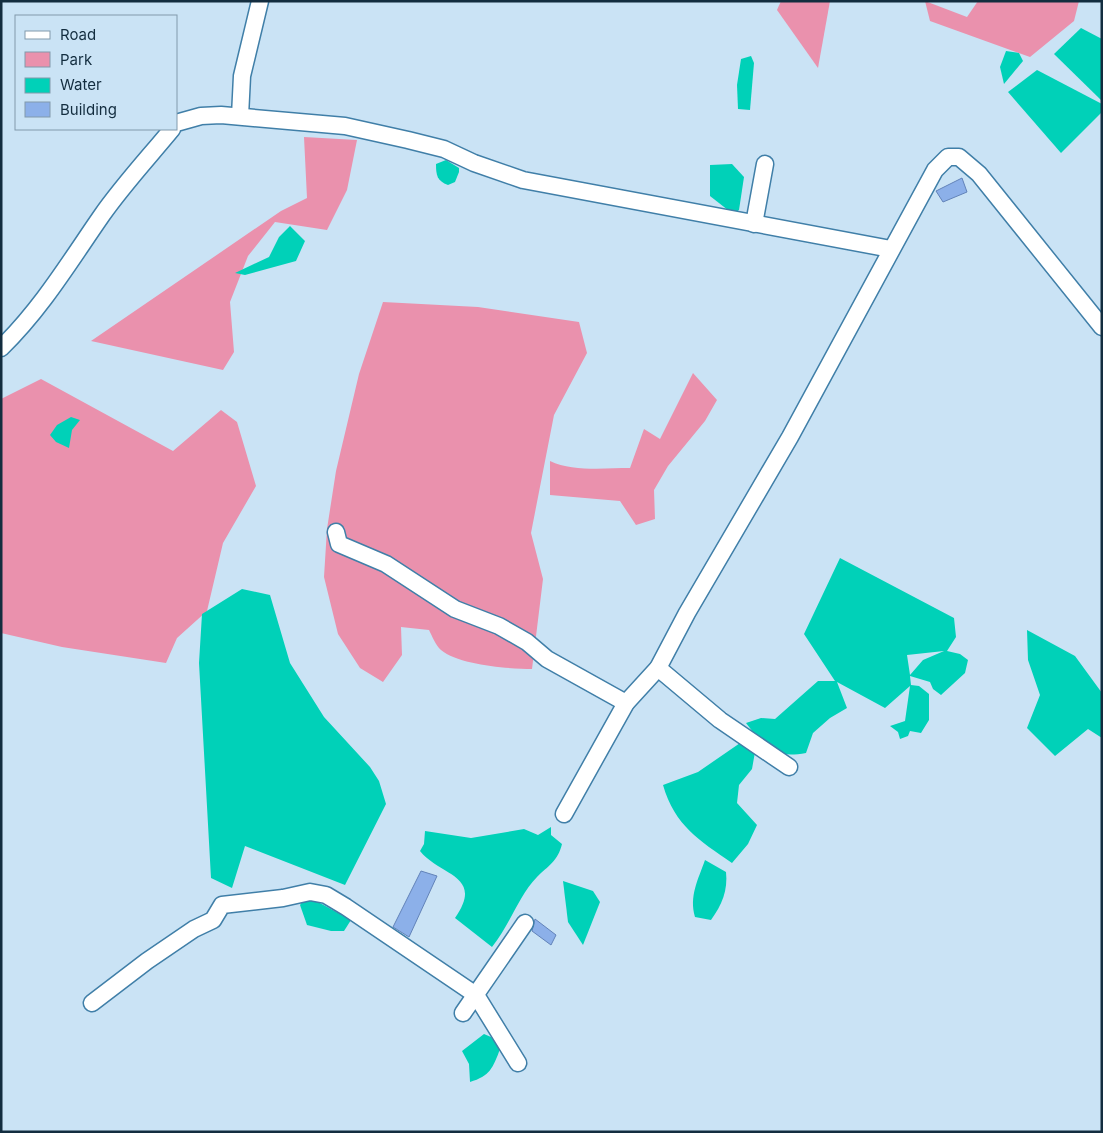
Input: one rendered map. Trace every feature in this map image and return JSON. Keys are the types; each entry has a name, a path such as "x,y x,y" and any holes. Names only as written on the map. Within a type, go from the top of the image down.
{"street":[{"path":"240,116 242,76 260,1"},
{"path":"178,122 200,116 240,116 354,128 444,149 474,163 523,180 891,249"},
{"path":"1,348 26,324 103,214 171,130"},
{"path":"564,814 626,703 658,668 687,613 790,437 935,170 948,157 959,157 979,174 1102,326"},
{"path":"754,224 766,164"},
{"path":"336,532 339,544 386,564 455,609 499,626 527,642 547,659 626,703"},
{"path":"658,668 720,720 789,767"},
{"path":"92,1003 147,961 194,929 213,920 222,905 283,898 310,892 326,895 346,907 476,995 518,1063"},
{"path":"464,1014 525,923"}],"green space":[{"path":"781,1 830,1 818,68 777,10"},
{"path":"925,1 967,17 978,1 1079,1 1074,21 1030,57 930,21"},
{"path":"304,137 357,140 347,190 327,230 275,222 248,256 230,302 234,352 223,370 91,341 281,211 307,198"},
{"path":"383,302 478,307 579,322 587,353 554,415 531,533 543,579 532,669 472,663 449,655 441,650 429,630 401,627 402,655 383,682 360,668 338,634 324,577 327,529 336,471 359,374"},
{"path":"693,373 717,400 705,421 668,466 654,490 655,519 636,525 620,501 550,495 550,461 579,468 630,468 644,429 660,439"},
{"path":"41,379 173,451 221,410 237,422 256,486 223,543 207,611 177,638 166,663 62,647 1,633 1,399"}],"water":[{"path":"1081,28 1102,39 1102,101 1054,54"},
{"path":"1006,51 1019,53 1023,61 1004,84 1000,67"},
{"path":"751,56 754,63 750,110 738,109 737,85 741,59"},
{"path":"1037,70 1102,104 1102,112 1061,153 1008,92"},
{"path":"446,160 459,168 455,182 448,185 439,179 436,171 436,164"},
{"path":"732,164 744,177 739,210 733,214 710,196 710,165"},
{"path":"290,226 305,241 296,261 245,275 235,273 269,257 279,237"},
{"path":"71,417 80,420 72,430 69,448 56,442 50,435 57,425"},
{"path":"840,558 954,618 956,637 947,651 960,654 968,660 965,673 941,695 933,689 930,682 910,676 911,685 919,686 929,694 929,720 921,733 910,731 908,736 900,739 898,732 890,726 905,721 910,686 885,708 837,682 847,708 830,718 813,733 806,753 778,753 765,745 746,723 761,718 775,719 818,681 835,681 804,634","holes":["944,651 923,660 910,675 907,655"]},
{"path":"242,589 270,595 290,663 324,717 370,767 379,781 386,804 345,885 245,846 232,888 211,878 199,663 202,614"},
{"path":"1027,630 1075,656 1102,693 1102,738 1088,729 1055,756 1027,728 1040,695 1028,660"},
{"path":"743,741 755,752 752,769 739,785 737,803 757,825 748,844 732,863 699,839 681,822 668,799 663,785 698,772"},
{"path":"551,827 551,835 562,844 558,855 531,884 492,947 455,918 463,904 465,893 462,884 420,851 424,844 425,831 471,838 524,829 538,835"},
{"path":"705,860 726,872 726,885 723,897 711,920 695,917 693,909 695,888"},
{"path":"563,881 593,891 600,902 583,945 568,922"},
{"path":"304,899 318,902 351,920 344,931 331,931 307,925 300,905"},
{"path":"484,1034 491,1037 500,1049 490,1070 477,1080 470,1082 469,1064 462,1051"}],"building":[{"path":"962,178 967,192 943,202 936,191"},
{"path":"421,871 437,876 409,937 393,927"},
{"path":"535,919 556,935 551,945 532,931"}]}
